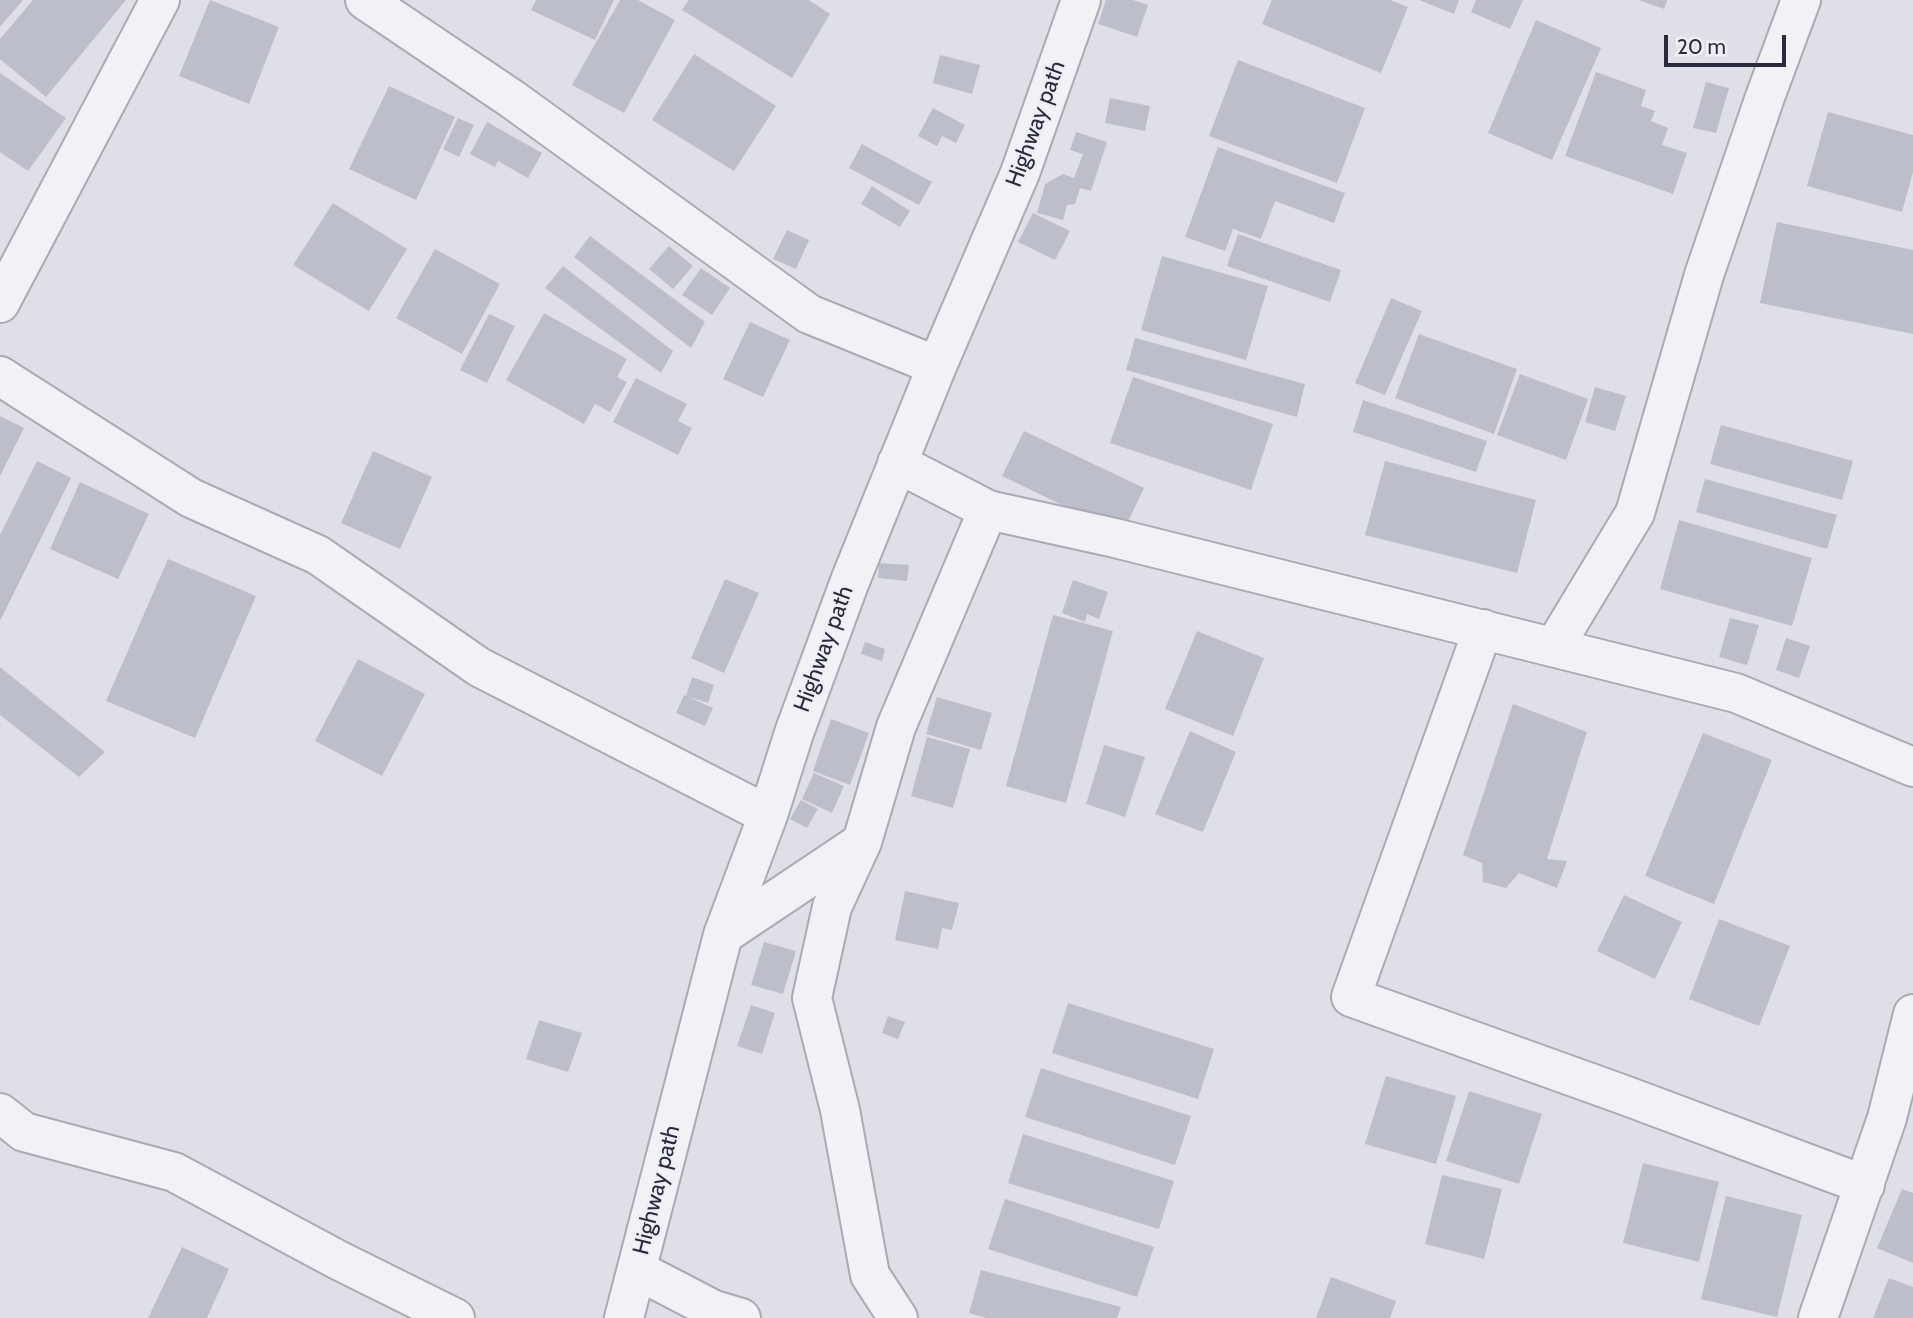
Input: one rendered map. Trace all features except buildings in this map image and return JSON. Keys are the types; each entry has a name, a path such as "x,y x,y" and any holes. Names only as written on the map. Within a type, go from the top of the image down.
{"street":[{"path":"0,303 160,0"},
{"path":"365,0 512,99 809,314 937,366"},
{"name":"Highway path","path":"624,1318 723,935 850,581 937,366 1020,173 1081,0"},
{"path":"1554,647 1635,513 1704,275 1801,0"},
{"path":"0,376 191,498 318,555 479,667 768,815"},
{"path":"897,463 988,510 1115,538 1736,692 1913,767"},
{"path":"898,1318 870,1275 839,1110 812,998 832,907 862,842 896,727 988,510"},
{"path":"1483,629 1351,997 1865,1185"},
{"path":"723,935 862,842"},
{"path":"1818,1318 1887,1118 1913,1014"},
{"path":"0,1113 24,1132 174,1172 338,1261 455,1318"},
{"path":"636,1270 713,1310 741,1318"}]}
